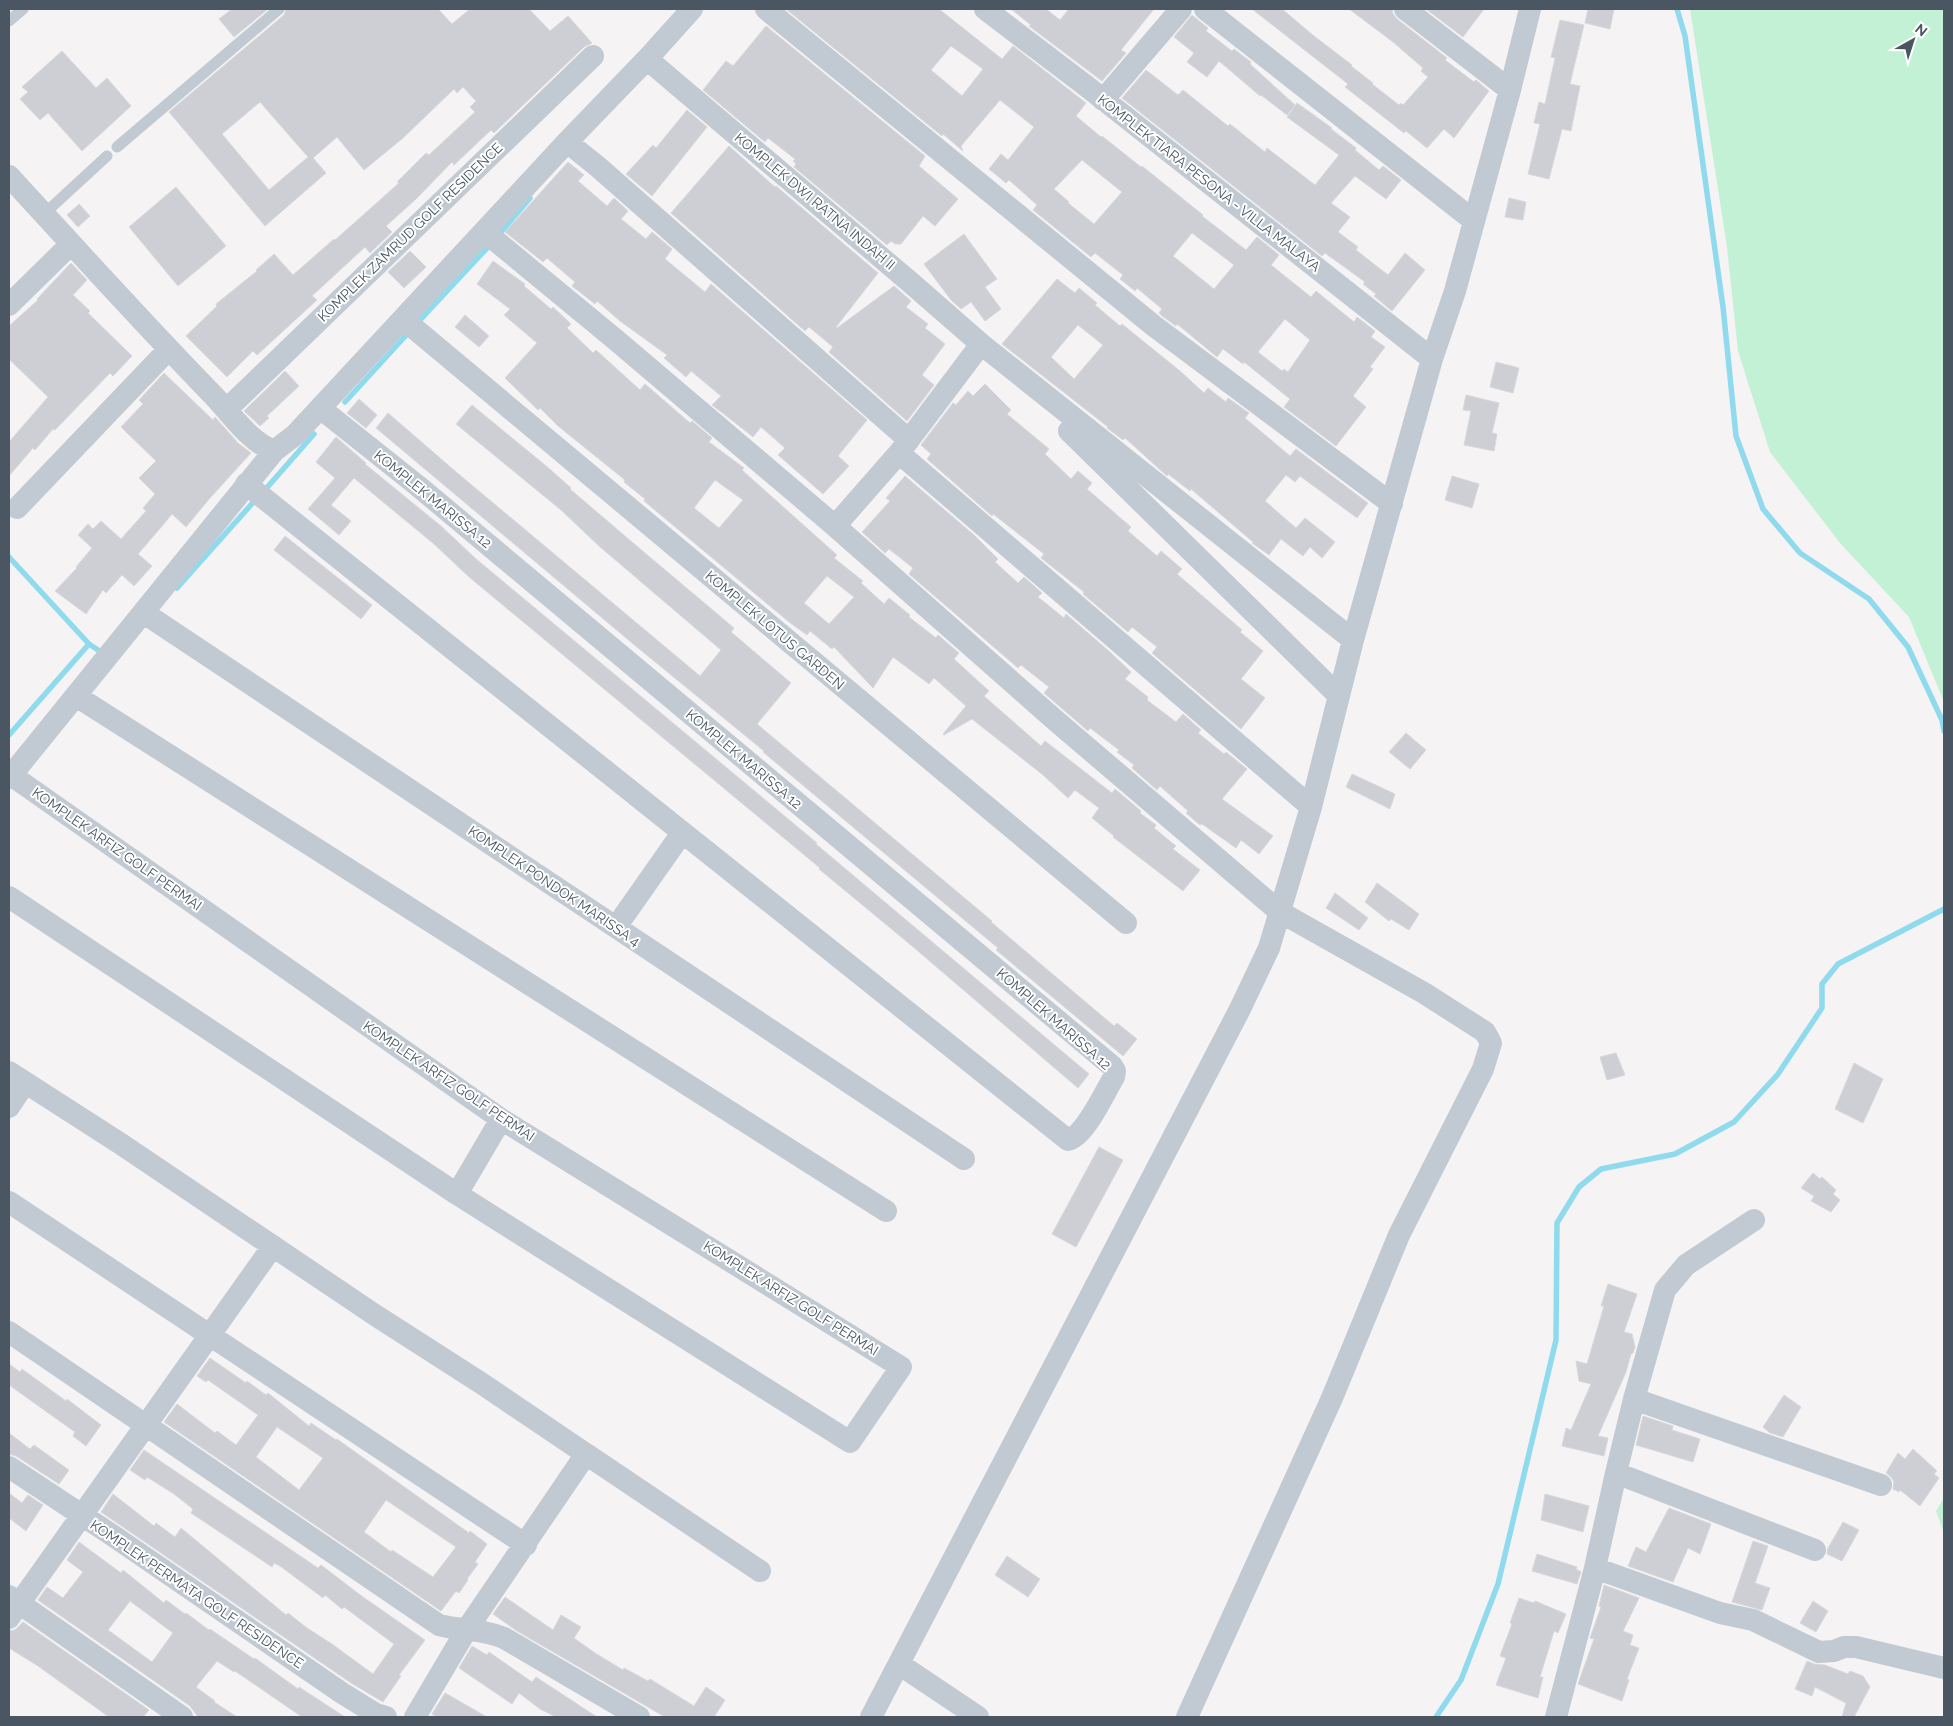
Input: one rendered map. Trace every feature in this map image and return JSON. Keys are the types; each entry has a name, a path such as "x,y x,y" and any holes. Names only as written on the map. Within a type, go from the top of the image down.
{"street":[{"path":"10,776 274,451 295,434 320,408 692,9"},
{"path":"766,9 1146,320 1392,504"},
{"name":"KOMPLEK TIARA PESONA - VILLA MALAYA","path":"985,9 1432,359"},
{"path":"1103,100 1181,9"},
{"path":"1205,9 1474,220"},
{"path":"1405,9 1510,90"},
{"path":"871,1717 1255,980 1269,948 1311,807 1353,640 1432,359 1474,220 1530,9"},
{"name":"KOMPLEK ZAMRUD GOLF RESIDENCE","path":"227,409 594,56"},
{"name":"KOMPLEK DWI RATNA INDAH II","path":"647,59 981,344"},
{"path":"568,142 597,166 904,447 1311,807"},
{"path":"9,178 227,409 251,438 262,446 274,451"},
{"path":"485,232 616,340 835,526 1055,720 1280,912 1424,993 1485,1032 1491,1043 1484,1069 1399,1235 1328,1407 1187,1717"},
{"path":"9,305 71,244"},
{"name":"KOMPLEK LOTUS GARDEN","path":"403,319 1126,924"},
{"path":"981,344 1353,640"},
{"path":"835,526 904,447 981,344"},
{"path":"981,344 1339,696"},
{"path":"17,508 169,349"},
{"name":"KOMPLEK MARISSA 12","path":"246,484 1068,1140 1073,1139 1081,1131 1114,1076 1115,1071 1112,1066 509,562 320,408"},
{"name":"KOMPLEK PONDOK MARISSA 4","path":"144,613 964,1159"},
{"path":"76,696 886,1211"},
{"name":"KOMPLEK ARFIZ GOLF PERMAI","path":"10,776 501,1119 901,1367 850,1442 457,1194"},
{"path":"616,927 682,832"},
{"path":"9,897 457,1194 501,1119"},
{"path":"9,1107 17,1077 122,1144 760,1571"},
{"path":"9,1202 526,1545"},
{"path":"1556,1717 1595,1568 1634,1399 1665,1290 1686,1265 1754,1220"},
{"path":"182,1717 12,1606 82,1516 274,1246"},
{"path":"9,1332 439,1625 451,1628 483,1630 504,1638 639,1717"},
{"path":"1634,1399 1881,1485"},
{"path":"415,1717 467,1629 526,1545 586,1454"},
{"name":"KOMPLEK PERMATA GOLF RESIDENCE","path":"9,1467 342,1692 376,1714 386,1717"},
{"path":"1616,1473 1815,1550"},
{"path":"1595,1568 1720,1613 1753,1620 1819,1652 1834,1651 1844,1646 1856,1647 1944,1668"},
{"path":"898,1664 978,1717"}],"lane":[{"path":"9,21 23,9"},
{"path":"117,148 280,9"},
{"path":"44,214 108,156"}],"green space":[{"path":"1690,9 1944,9 1944,702 1909,617 1840,543 1770,452 1738,351 1727,247"},
{"path":"1944,1498 1944,1533 1936,1511"}],"building":[{"path":"232,9 268,9 234,37 219,19"},
{"path":"286,9 438,9 452,24 470,9 529,9 550,31 568,16 592,43 584,47 494,133 491,130 454,165 452,162 415,200 386,226 392,232 370,253 365,247 312,296 317,300 257,355 253,351 227,377 186,336 217,306 216,304 257,271 274,254 293,275 399,183 397,182 426,153 429,155 475,112 470,107 476,101 463,87 457,93 454,89 403,138 364,170 337,137 313,158 326,173 265,226 169,112 284,15","holes":["260,102 308,157 269,190 222,134"]},
{"path":"786,9 939,9 1002,59 1013,46 1086,103 1076,116 1101,137 1142,166 1246,250 1257,237 1279,255 1271,265 1311,297 1316,291 1354,322 1357,317 1375,331 1371,337 1385,347 1370,367 1373,369 1353,396 1366,407 1336,446 1284,407 1290,399 1244,362 1243,364 1223,349 1217,357 1177,324 1176,326 1162,316 1159,313 1162,309 1137,288 1135,291 1120,279 1123,275 1095,253 1091,257 1033,210 1037,205 1009,180 1006,183 989,169 1001,154 1008,160 1034,127 1000,100 961,146 963,151 943,134 942,136","holes":["951,46 983,69 962,96 931,70","1082,160 1122,192 1094,224 1054,189","1192,233 1234,265 1214,289 1173,256","1285,319 1310,340 1288,372 1284,369 1282,371 1258,352"]},
{"path":"1011,9 1046,9 1060,20 1069,9 1154,9 1121,50 1126,53 1102,81 1029,26 1031,25"},
{"path":"1252,9 1282,9 1352,65 1372,84 1399,105 1401,103 1403,105 1428,77 1421,71 1423,68 1393,42 1349,9 1392,9 1397,19 1447,58 1445,60 1474,82 1476,80 1489,91 1454,138 1444,129 1427,148 1406,131 1404,133 1345,87 1348,84"},
{"path":"1426,9 1484,9 1463,37"},
{"path":"1588,9 1614,9 1610,29 1585,23"},
{"path":"1192,15 1208,28 1206,31 1232,51 1234,49 1251,62 1250,64 1295,105 1287,115 1260,96 1219,61 1207,77 1187,62 1194,53 1174,37"},
{"path":"1560,20 1584,25 1570,84 1580,86 1571,131 1562,129 1549,179 1528,174 1540,124 1534,123 1539,102 1545,104 1555,58 1551,57"},
{"path":"766,26 925,156 919,166 958,199 935,226 923,216 901,244 895,244 891,241 887,245 794,167 796,164 793,161 795,159 768,138 765,142 703,90 726,61 733,66"},
{"path":"62,51 96,88 107,78 131,106 82,151 48,113 40,120 20,99 28,92 22,87"},
{"path":"1146,70 1178,95 1183,90 1228,126 1230,124 1265,152 1267,148 1315,185 1339,155 1287,117 1297,103 1332,128 1379,170 1383,166 1401,180 1386,199 1355,176 1331,203 1350,217 1338,232 1358,247 1356,250 1388,275 1405,253 1425,270 1392,311 1374,296 1376,294 1363,284 1365,282 1325,253 1322,256 1122,98"},
{"path":"687,110 707,127 652,196 626,174 653,145 656,148"},
{"path":"729,146 878,273 837,328 894,286 911,301 906,307 928,324 925,328 945,344 922,375 934,385 907,421 829,352 833,347 809,327 805,331 671,213"},
{"path":"568,162 584,175 578,181 607,206 614,198 628,211 621,219 646,239 652,232 672,249 665,259 705,292 711,284 867,420 838,456 849,466 823,494 778,455 785,448 761,427 753,437 712,405 721,396 691,371 686,377 664,358 667,355 620,321 597,301 595,304 572,286 575,282 547,258 543,262 505,232"},
{"path":"176,187 226,246 178,286 129,227"},
{"path":"1509,198 1526,202 1523,220 1505,217"},
{"path":"79,204 90,216 78,227 67,215"},
{"path":"964,234 997,279 985,287 1001,309 985,321 971,302 961,309 951,300 924,264"},
{"path":"410,251 426,267 404,288 388,272"},
{"path":"493,261 525,284 524,286 551,309 553,307 571,324 567,328 593,353 596,350 640,390 645,384 690,423 692,421 712,438 709,442 744,468 742,470 837,555 834,558 863,581 861,583 884,604 889,598 910,615 909,617 936,638 938,635 959,653 954,659 989,691 984,696 1041,746 1045,741 1112,793 1115,789 1141,811 1140,813 1156,825 1154,828 1176,846 1173,849 1200,870 1183,891 1113,837 1092,818 1099,808 1075,790 1068,798 1043,775 972,719 944,735 966,706 934,678 929,684 893,657 873,688 834,647 832,649 810,631 807,635 789,622 644,501 645,499 624,482 625,480 558,426 540,408 538,410 505,378 537,343 504,315 510,309 477,284","holes":["715,480 743,500 719,528 694,508","827,576 854,597 829,624 804,603"]},
{"path":"71,263 87,280 73,295 90,311 88,313 132,356 113,376 110,373 55,430 53,429 35,450 33,448 9,476 9,442 48,397 9,359 9,326 38,300"},
{"path":"1057,279 1075,293 1079,288 1097,303 1095,305 1120,326 1122,324 1204,393 1208,388 1226,402 1228,398 1249,413 1245,418 1290,456 1296,449 1368,503 1357,518 1300,476 1295,482 1286,475 1265,501 1296,528 1305,518 1335,542 1322,558 1310,547 1303,556 1281,539 1269,555 1252,543 1191,489 1190,491 1168,474 1167,476 1125,438 1123,440 1107,428 1002,344","holes":["1078,325 1103,345 1074,379 1051,357"]},
{"path":"465,315 489,336 479,347 455,327"},
{"path":"1496,362 1519,368 1513,393 1490,387"},
{"path":"285,371 299,386 267,416 269,418 260,426 244,411"},
{"path":"164,373 213,420 215,417 238,443 251,453 186,527 172,514 138,554 152,566 134,586 122,575 106,593 103,590 86,614 55,591 77,568 92,548 78,535 88,524 93,529 101,521 121,539 146,511 143,508 155,494 139,478 156,461 121,427 143,404 139,400"},
{"path":"985,384 1011,410 1007,414 1049,449 1045,454 1071,479 1078,471 1092,483 1087,489 1131,527 1128,531 1157,556 1161,551 1182,569 1177,574 1242,630 1240,632 1263,651 1241,679 1265,698 1241,729 1152,653 1157,647 1132,627 1128,632 1083,594 1084,592 1041,558 1044,554 993,514 992,516 927,459 931,454 921,445 953,403 956,405 968,391 973,396"},
{"path":"1466,395 1499,403 1492,433 1497,434 1494,451 1464,445 1471,411 1463,410"},
{"path":"359,399 377,415 366,428 347,413"},
{"path":"472,405 551,470 570,489 734,628 731,632 791,683 757,724 1114,1026 1117,1023 1137,1039 1123,1056 764,751 376,428 388,413 700,676 721,650 599,546 561,510 456,424"},
{"path":"336,437 365,464 441,526 475,558 817,843 1089,1074 1078,1088 820,868 469,577 434,544 354,478 331,505 351,521 339,535 308,509 335,478 316,462"},
{"path":"905,476 974,535 998,559 995,562 1018,583 1024,577 1042,593 1038,597 1064,618 1066,614 1110,652 1131,672 1125,679 1148,697 1147,700 1176,722 1183,714 1201,730 1198,733 1224,754 1226,752 1247,769 1222,799 1273,836 1259,854 1241,840 1236,848 1202,824 1200,825 1186,813 1188,811 1160,786 1157,790 1132,768 1134,765 1117,752 1119,750 1090,728 1088,731 1044,693 1049,687 1021,665 1018,668 909,574 913,568 889,549 885,553 862,532 890,501 886,498"},
{"path":"1452,476 1479,484 1472,508 1445,500"},
{"path":"285,536 372,605 361,619 274,550"},
{"path":"1406,733 1426,750 1410,769 1389,752"},
{"path":"1352,774 1395,794 1390,809 1346,787"},
{"path":"1377,883 1419,914 1409,930 1391,919 1389,921 1365,902"},
{"path":"1335,893 1368,918 1359,930 1326,908"},
{"path":"1616,1053 1625,1075 1607,1080 1600,1057"},
{"path":"1854,1063 1883,1079 1863,1123 1835,1109"},
{"path":"1099,1147 1123,1160 1076,1247 1052,1234"},
{"path":"1813,1173 1820,1179 1822,1177 1836,1190 1833,1194 1840,1200 1831,1212 1811,1201 1814,1196 1801,1188"},
{"path":"1608,1284 1637,1294 1624,1332 1632,1334 1635,1347 1598,1436 1608,1438 1604,1456 1562,1446 1566,1428 1571,1430 1591,1384 1579,1381 1576,1361 1587,1364 1604,1306 1601,1306"},
{"path":"210,1358 246,1383 247,1381 266,1395 268,1393 309,1426 311,1423 337,1439 487,1544 475,1562 478,1564 459,1593 456,1591 441,1611 164,1422 177,1404 215,1433 217,1431 236,1445 258,1415 208,1380 206,1382 197,1376","holes":["277,1427 323,1458 299,1490 256,1457","386,1500 456,1547 433,1577 392,1550 391,1552 364,1532"]},
{"path":"9,1364 20,1372 22,1369 66,1401 67,1399 101,1425 86,1446 73,1436 75,1432 9,1385"},
{"path":"1784,1395 1801,1407 1783,1437 1770,1433 1763,1427"},
{"path":"1643,1416 1673,1426 1672,1430 1700,1439 1693,1462 1636,1445"},
{"path":"9,1433 30,1449 34,1445 69,1470 59,1484 16,1456 9,1454"},
{"path":"1913,1449 1937,1471 1934,1474 1939,1478 1920,1506 1900,1490 1899,1492 1893,1489 1894,1482 1886,1473 1898,1453 1905,1459"},
{"path":"144,1450 318,1568 321,1565 425,1640 399,1675 401,1676 383,1702 351,1683 101,1512 113,1494 154,1526 156,1523 175,1537 181,1528 286,1615 288,1613 373,1674 394,1644 344,1607 342,1609 325,1595 323,1598 280,1566 274,1563 272,1567 191,1513 193,1509 174,1494 147,1477 145,1480 130,1470"},
{"path":"9,1493 22,1503 28,1495 43,1505 26,1531 9,1518"},
{"path":"1545,1494 1589,1506 1583,1532 1541,1520"},
{"path":"1669,1508 1711,1524 1700,1554 1688,1548 1673,1582 1628,1566 1636,1547 1646,1552"},
{"path":"1843,1522 1859,1530 1842,1561 1827,1554 1828,1548"},
{"path":"1753,1541 1768,1546 1755,1583 1770,1588 1762,1610 1732,1602"},
{"path":"79,1542 121,1573 123,1570 164,1603 166,1600 209,1630 255,1658 298,1689 299,1687 345,1717 302,1717 235,1671 217,1661 196,1687 237,1717 198,1717 190,1706 38,1600 47,1587 63,1598 83,1572 67,1560","holes":["130,1601 173,1633 152,1662 108,1630"]},
{"path":"1537,1554 1577,1567 1576,1569 1581,1572 1577,1584 1532,1571"},
{"path":"1007,1556 1040,1579 1028,1597 995,1575"},
{"path":"1604,1585 1639,1598 1623,1631 1633,1635 1630,1645 1639,1648 1627,1679 1629,1680 1622,1701 1578,1684 1594,1639 1590,1638 1601,1607 1599,1606"},
{"path":"505,1597 553,1630 561,1615 581,1627 574,1638 595,1653 623,1670 624,1668 648,1681 650,1679 694,1706 706,1687 725,1700 714,1717 665,1717 517,1631 493,1614"},
{"path":"1519,1598 1534,1603 1535,1601 1566,1614 1558,1633 1554,1631 1540,1677 1543,1677 1538,1698 1496,1685 1506,1658 1500,1656"},
{"path":"1813,1601 1828,1611 1816,1632 1800,1623"},
{"path":"23,1622 149,1710 143,1717 109,1717 38,1666 9,1648 9,1631 15,1630"},
{"path":"472,1646 487,1655 489,1652 532,1682 536,1677 597,1717 556,1717 540,1709 519,1693 512,1704 459,1668"},
{"path":"1807,1661 1825,1665 1848,1674 1850,1671 1863,1676 1870,1687 1854,1717 1842,1717 1846,1703 1815,1687 1812,1696 1795,1689"},
{"path":"445,1693 487,1717 437,1717 432,1714"}],"waterway":[{"path":"1677,9 1685,36 1723,307 1736,436 1763,509 1800,553 1869,599 1908,647 1942,720 1944,731"},
{"path":"501,232 530,198"},
{"path":"417,323 487,248"},
{"path":"345,402 409,332"},
{"path":"264,491 314,434"},
{"path":"177,588 257,498"},
{"path":"9,557 89,644 104,654"},
{"path":"9,735 89,644"},
{"path":"1436,1717 1461,1680 1498,1584 1556,1340 1557,1223 1579,1187 1601,1169 1675,1154 1734,1122 1778,1074 1822,1008 1822,984 1838,964 1944,909"}]}
